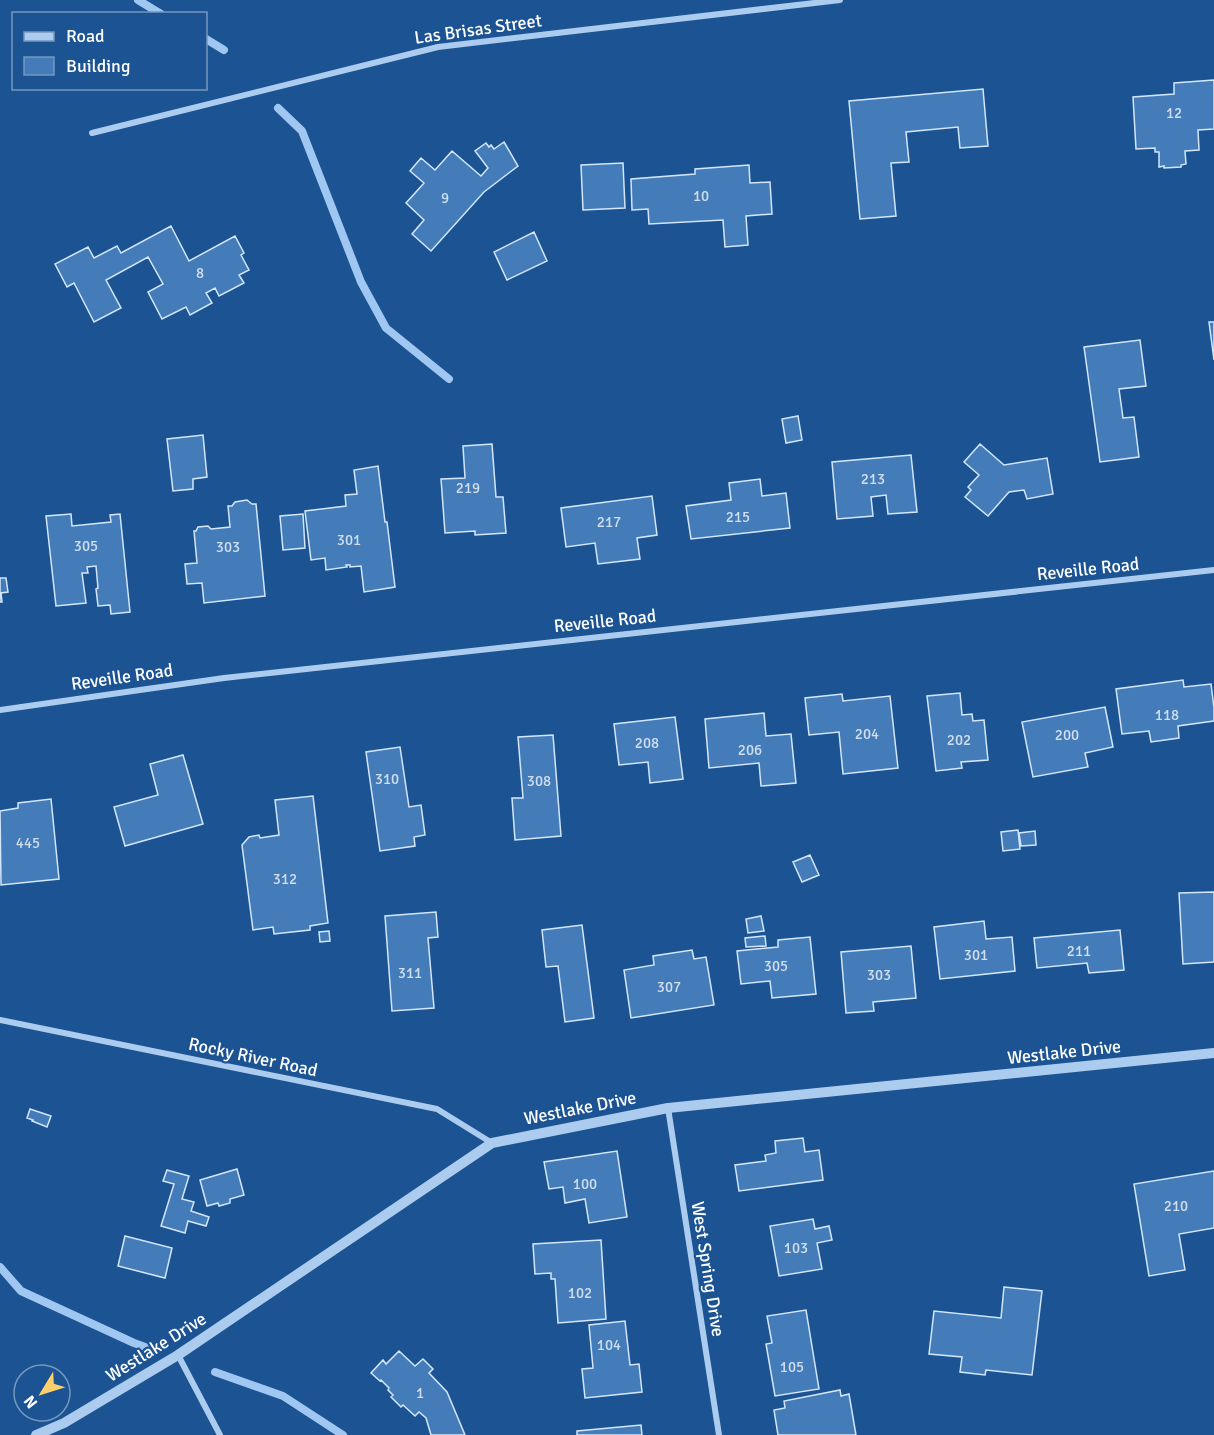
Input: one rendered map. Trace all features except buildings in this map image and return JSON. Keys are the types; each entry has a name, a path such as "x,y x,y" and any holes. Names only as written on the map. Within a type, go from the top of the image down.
{"street":[{"name":"Las Brisas Street","path":"92,133 438,47 840,0"},
{"name":"Reveille Road","path":"0,710 224,678 1214,570"},
{"name":"Rocky River Road","path":"0,1020 437,1109 492,1143"},
{"name":"Westlake Drive","path":"36,1435 64,1423 178,1355 492,1143 668,1108 1214,1053"},
{"name":"West Spring Drive","path":"668,1108 719,1435"},
{"path":"178,1355 220,1435"}],"waterway":[{"path":"138,0 158,12"},
{"path":"207,40 224,50"},
{"path":"278,108 302,131 361,282 386,328 449,379"},
{"path":"0,1267 21,1291 148,1348"},
{"path":"215,1372 283,1396 343,1435"}]}
